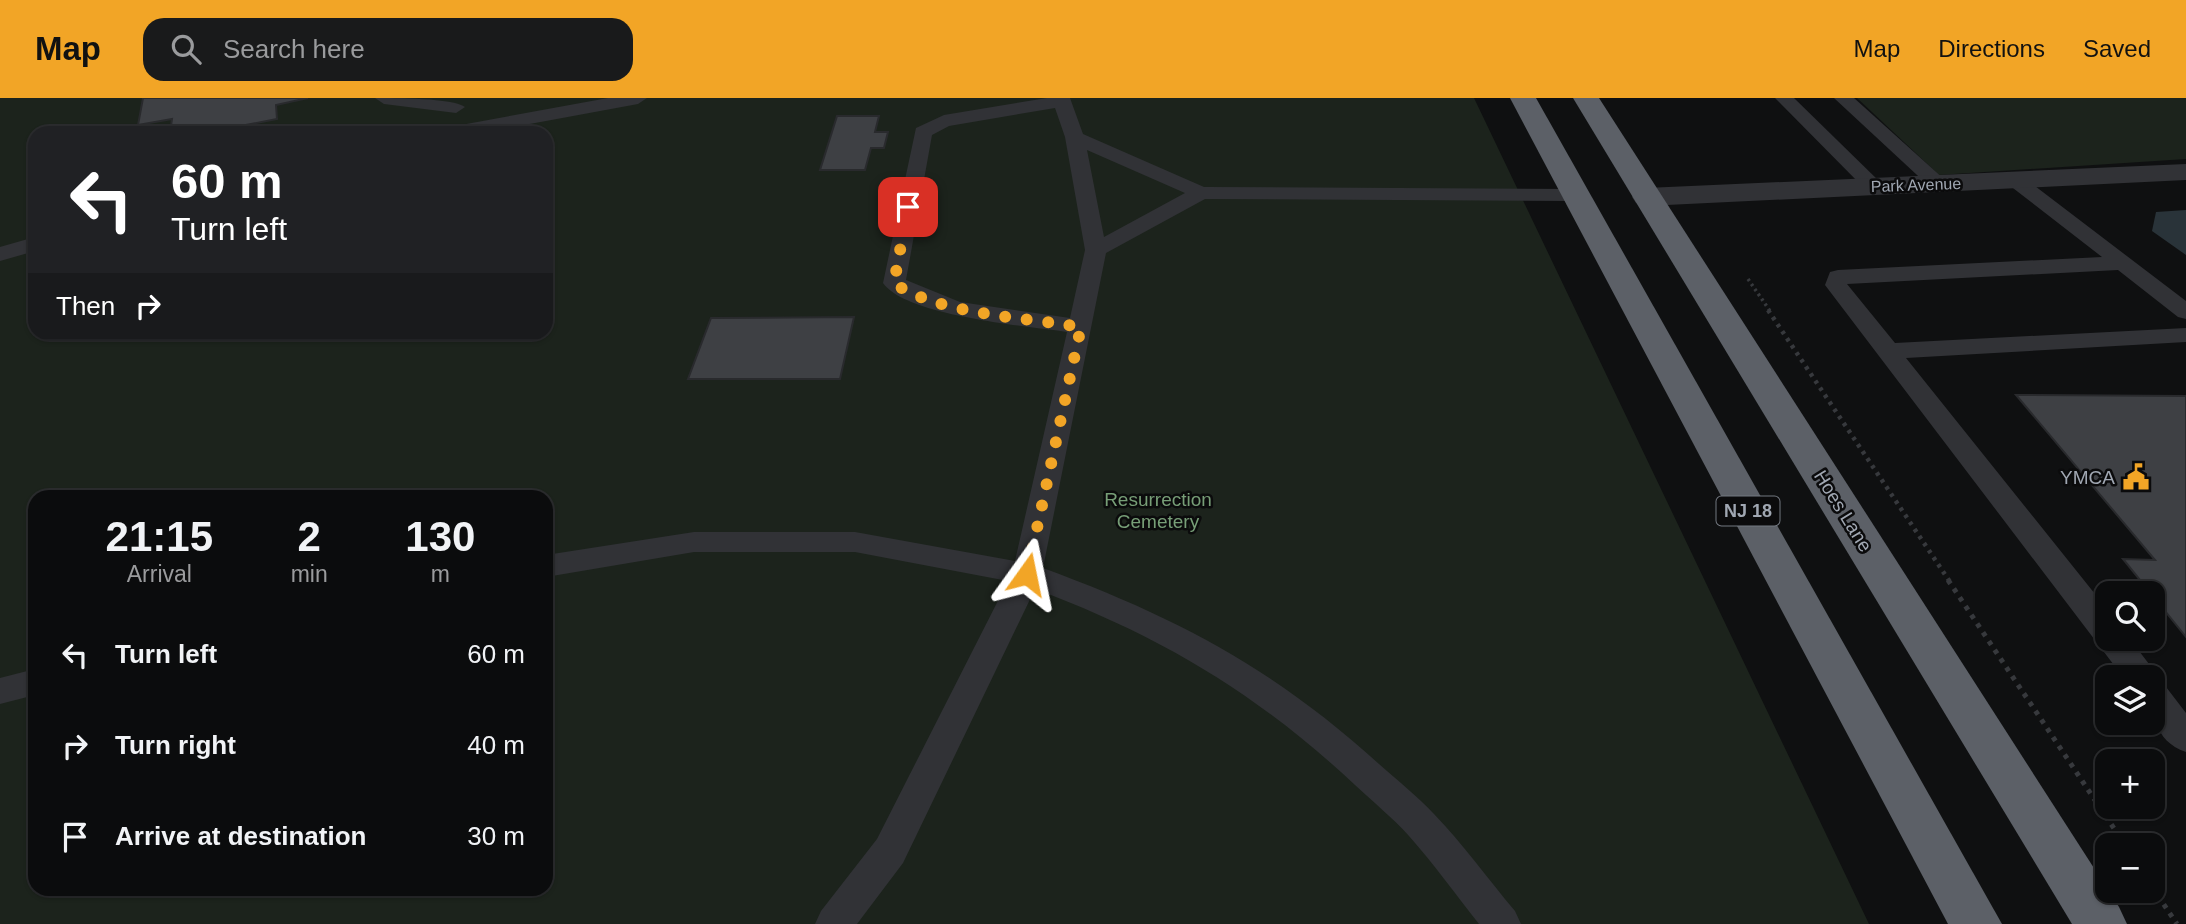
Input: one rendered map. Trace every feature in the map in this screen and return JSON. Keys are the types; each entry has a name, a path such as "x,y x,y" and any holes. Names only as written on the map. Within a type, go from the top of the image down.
{"highway":[{"name":"NJ 18","path":"1523,98 1976,924"},
{"name":"Hoes Lane","path":"1586,98 2101,924"}],"street":[{"name":"Park Avenue","path":"1646,197 2186,172"}],"lane":[{"path":"384,98 455,102 453,126"},
{"path":"486,126 638,98"},
{"path":"1784,98 1874,187"},
{"path":"1843,98 1938,184"},
{"path":"834,924 890,851 1027,574 1081,327 1096,250 1075,137 1062,100 944,121 923,132 894,283 910,295 946,305 1081,327"},
{"path":"1075,137 1201,193 1574,195"},
{"path":"2016,181 2186,313"},
{"path":"1096,250 1201,193"},
{"path":"0,254 28,246"},
{"path":"2095,616 1836,285 1838,277 2123,263"},
{"path":"1890,351 2186,335"},
{"path":"553,565 694,542 855,542 1027,574 1095,599 1161,628 1217,659 1273,696 1335,745 1421,824 1502,924"},
{"path":"0,691 28,684"},
{"path":"2165,710 2186,738"}],"path":[{"path":"1747,278 2117,833"},
{"path":"2163,903 2177,924"}],"green space":[{"name":"Resurrection Cemetery","path":"0,98 1474,98 1869,924 0,924"},
{"path":"1857,98 2186,98 2186,159 1939,175"}],"shaded area":[{"path":"2186,210 2186,255 2152,231 2156,212"}],"building":[{"path":"143,98 308,98 276,105 277,119 240,126 171,126 172,119 138,125"},
{"path":"837,116 879,116 875,132 888,132 884,148 871,148 865,170 820,170"},
{"path":"854,317 840,379 688,379 711,318"},
{"name":"YMCA","path":"2016,395 2186,396 2186,637 2165,611 2165,581 2141,581 2123,559 2155,560"}],"place":[{"name":"YMCA","path":"2136,477"}],"route":[{"path":"908,207 894,283 910,295 946,305 1081,327 1027,574"}]}
